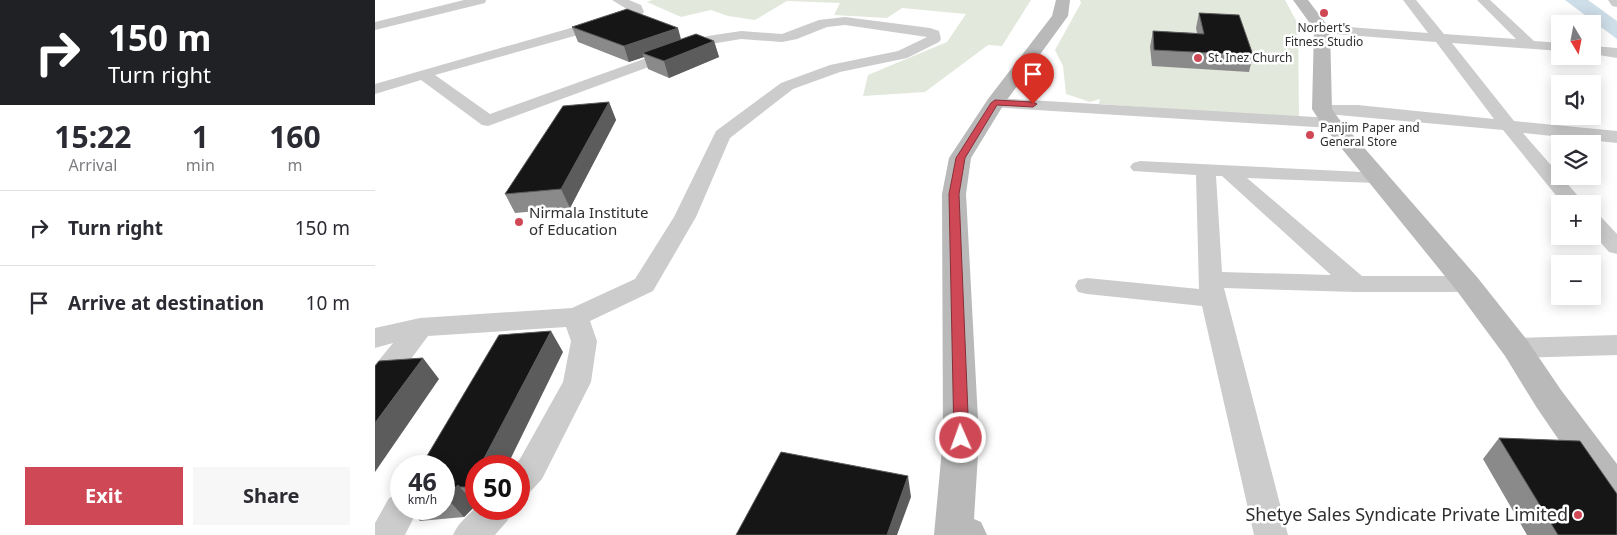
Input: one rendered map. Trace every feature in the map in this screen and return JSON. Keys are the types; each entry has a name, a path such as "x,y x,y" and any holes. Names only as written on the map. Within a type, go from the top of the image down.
{"main road":[{"path":"967,535 953,533 961,438 954,194 960,158 995,103 1060,16 1063,0"},
{"path":"1300,0 1322,29 1326,116 1467,284 1516,348 1549,399 1617,494"}],"street":[{"path":"375,26 480,0"},
{"path":"375,89 633,15 637,12 636,8 618,0"},
{"path":"1409,0 1441,37 1509,126 1567,195"},
{"path":"1483,0 1529,44"},
{"path":"1614,0 1617,3"},
{"path":"375,338 420,327 576,317 643,285 685,217 722,135 787,86 836,68 902,55 934,38 934,34 845,21 824,23 782,38 741,35 708,40 488,121 423,74"},
{"path":"1322,29 1551,46"},
{"path":"1601,51 1617,53"},
{"path":"995,103 1326,116 1359,110 1617,137"},
{"path":"1140,167 1376,177"},
{"path":"1206,171 1211,289 1271,535"},
{"path":"1229,172 1357,284"},
{"path":"1601,231 1617,248"},
{"path":"1087,286 1211,289 1357,284 1467,284"},
{"path":"530,469 577,382 584,341 576,317"},
{"path":"497,347 512,322"},
{"path":"375,386 420,327"},
{"path":"1516,348 1617,345"},
{"path":"387,535 395,520"},
{"path":"470,535 479,529 487,520"}],"shaded area":[{"path":"652,0 1031,0 1002,46 988,45 925,92 863,96 868,75 947,42 966,14 902,8 887,18 834,15 840,3 787,1 755,20 728,16 711,10 681,17 647,2"},
{"path":"1080,0 1285,0 1298,24 1299,118 1099,104 1100,99 1090,102 1066,94 1063,66 1055,50 1081,3"},
{"path":"1565,0 1588,0 1617,21 1617,39 1601,27 1601,15 1585,15"}],"building":[{"path":"627,9 678,28 624,46 572,27"},
{"path":"1199,13 1239,15 1253,55 1154,50 1153,31 1204,34"},
{"path":"696,34 714,41 664,61 642,53"},
{"path":"609,102 561,189 505,194 563,106"},
{"path":"551,331 486,455 465,455 465,487 458,485 455,488 455,455 428,455 499,335"},
{"path":"423,358 375,423 375,366 379,361"},
{"path":"1499,438 1580,441 1617,494 1617,535 1558,535"},
{"path":"781,452 908,476 887,535 736,535"}],"place":[{"name":"Norbert's Fitness Studio","path":"1324,13"},
{"name":"St. Inez Church","path":"1198,58"},
{"name":"Panjim Paper and General Store","path":"1310,135"},
{"name":"Nirmala Institute of Education","path":"519,222"},
{"name":"Shetye Sales Syndicate Private Limited","path":"1578,515"}],"route":[{"path":"961,438 954,194 960,158 995,103 1033,104"}]}
